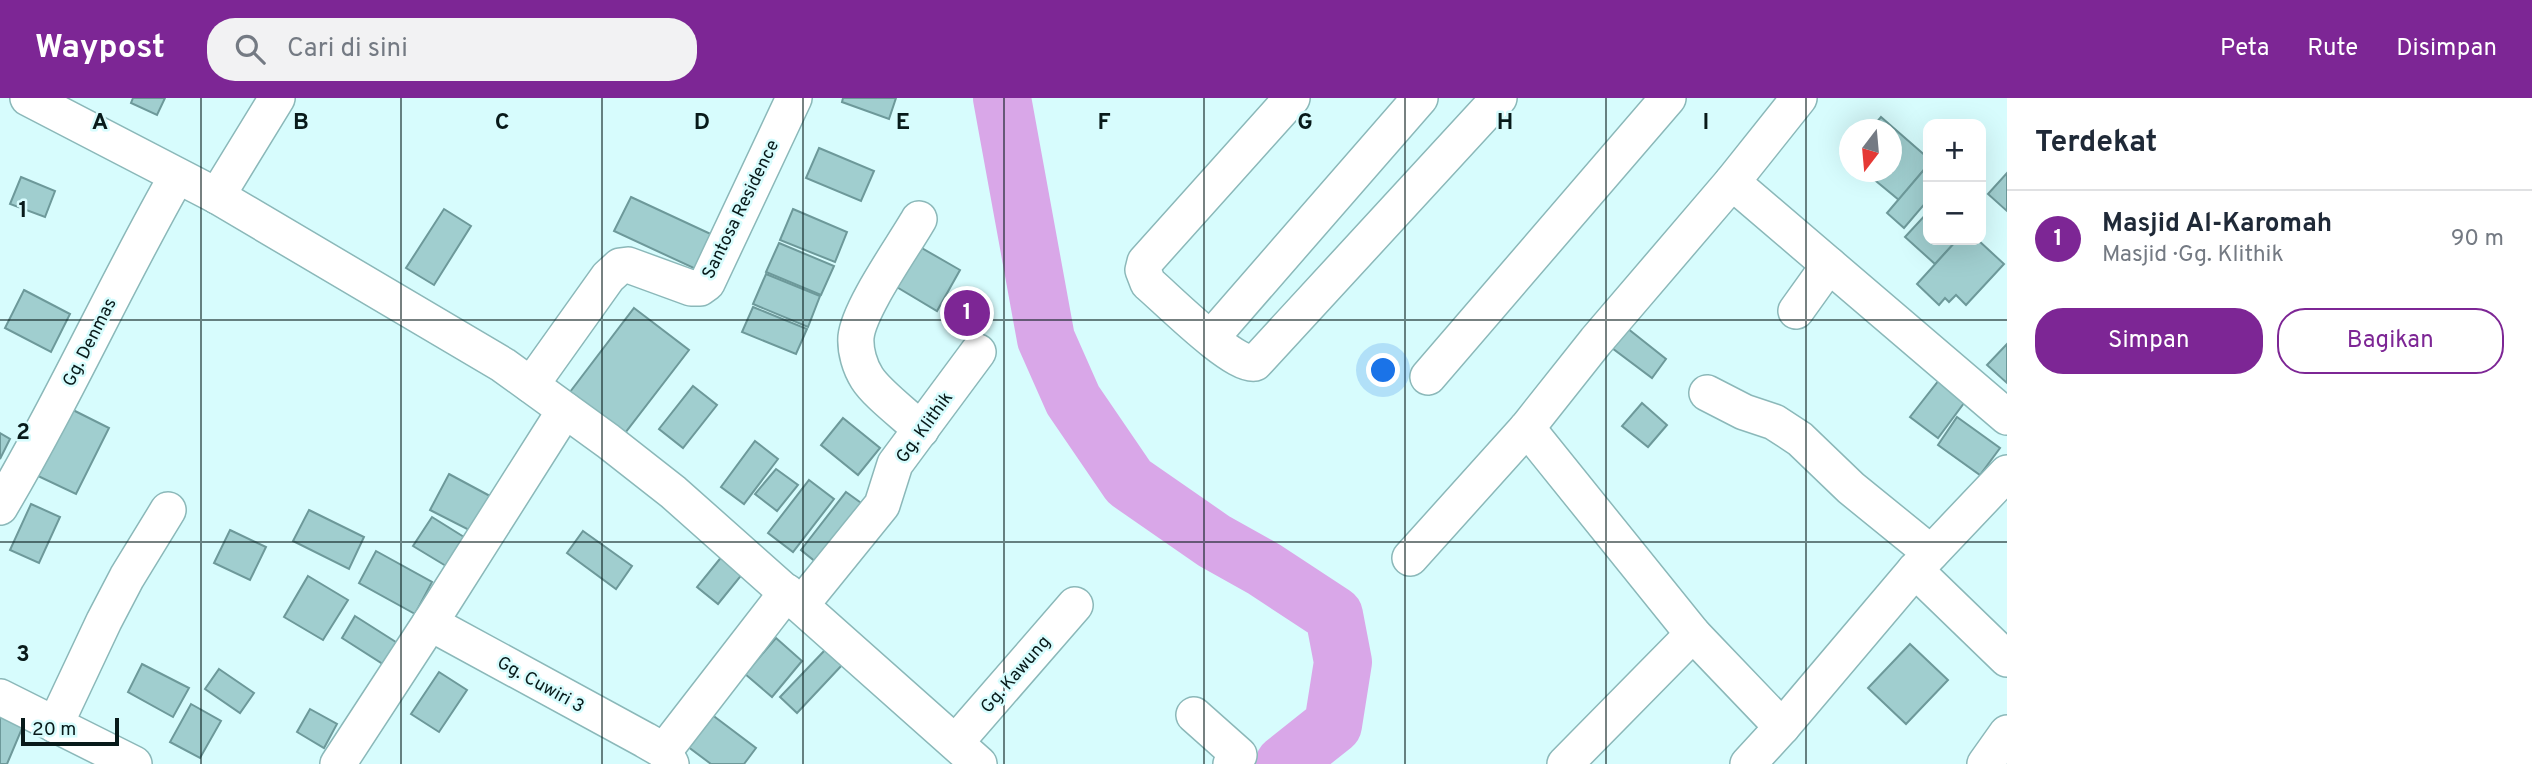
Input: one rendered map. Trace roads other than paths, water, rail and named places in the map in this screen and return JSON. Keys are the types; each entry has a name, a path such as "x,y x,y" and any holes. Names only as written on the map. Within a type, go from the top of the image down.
{"street":[{"path":"28,98 217,196 503,365 673,492 968,753"},
{"path":"217,196 277,98"},
{"path":"1292,98 1144,262 1143,270 1148,283 1211,338 1248,364 1255,363 1499,98"},
{"path":"1211,338 1420,98"},
{"path":"1428,377 1668,98"},
{"path":"1410,558 1527,428 1596,341 1732,183 1799,98"},
{"name":"Santosa Residence","path":"531,385 608,277 620,266 628,265 691,288 700,288 707,283 784,101"},
{"name":"Gg. Denmas","path":"0,507 45,429 138,245 177,176"},
{"path":"1732,183 2007,417"},
{"path":"919,219 870,302 858,328 856,340 857,355 868,380 921,430"},
{"path":"1796,311 1829,265"},
{"name":"Gg. Klithik","path":"667,758 794,599 882,505 895,464 978,352"},
{"path":"1707,393 1744,412 1774,422 1800,439 1923,561 2007,659"},
{"path":"338,764 565,410"},
{"path":"1527,428 1693,634 1782,727"},
{"path":"1748,764 1923,561 2007,473"},
{"path":"69,742 115,599 168,510"},
{"name":"Gg. Kawung","path":"968,753 1075,605"},
{"name":"Gg. Cuwiri 3","path":"437,611 667,758"},
{"path":"1565,764 1693,634"},
{"path":"0,697 69,742 134,764"},
{"path":"1194,715 1238,755 1231,764"},
{"path":"1985,764 2007,733"}],"waterway":[{"path":"1002,98 1046,339 1073,400 1129,482 1214,541 1264,569 1334,615 1343,662 1333,725 1284,764"}],"place":[{"name":"Masjid Al-Karomah","path":"967,313"}]}
